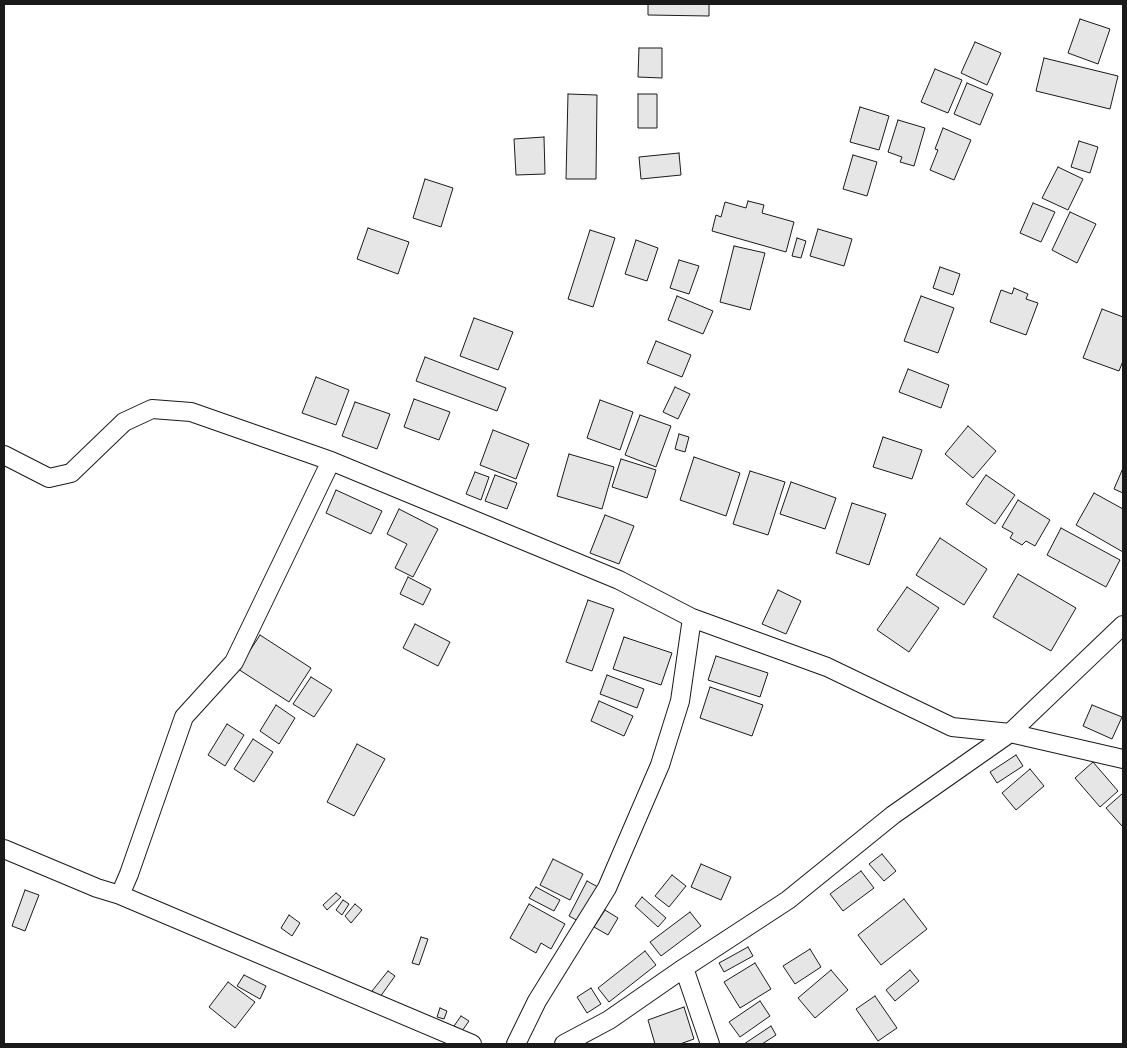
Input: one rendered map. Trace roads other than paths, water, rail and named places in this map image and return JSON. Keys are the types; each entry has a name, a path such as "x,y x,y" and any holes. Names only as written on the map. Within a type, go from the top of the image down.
{"street":[{"path":"4,456 49,478 71,473 124,422 152,409 191,412 332,461 619,580 692,618 827,668 952,727 1010,733 1123,759"},
{"path":"120,895 184,717 234,662 332,461"},
{"path":"516,1044 537,1001 607,888 660,765 680,701 692,618"},
{"path":"564,1044 609,1020 788,900 893,815 1010,733 1123,625"},
{"path":"4,849 97,888 120,895 472,1044"},
{"path":"684,968 710,1044"}]}
